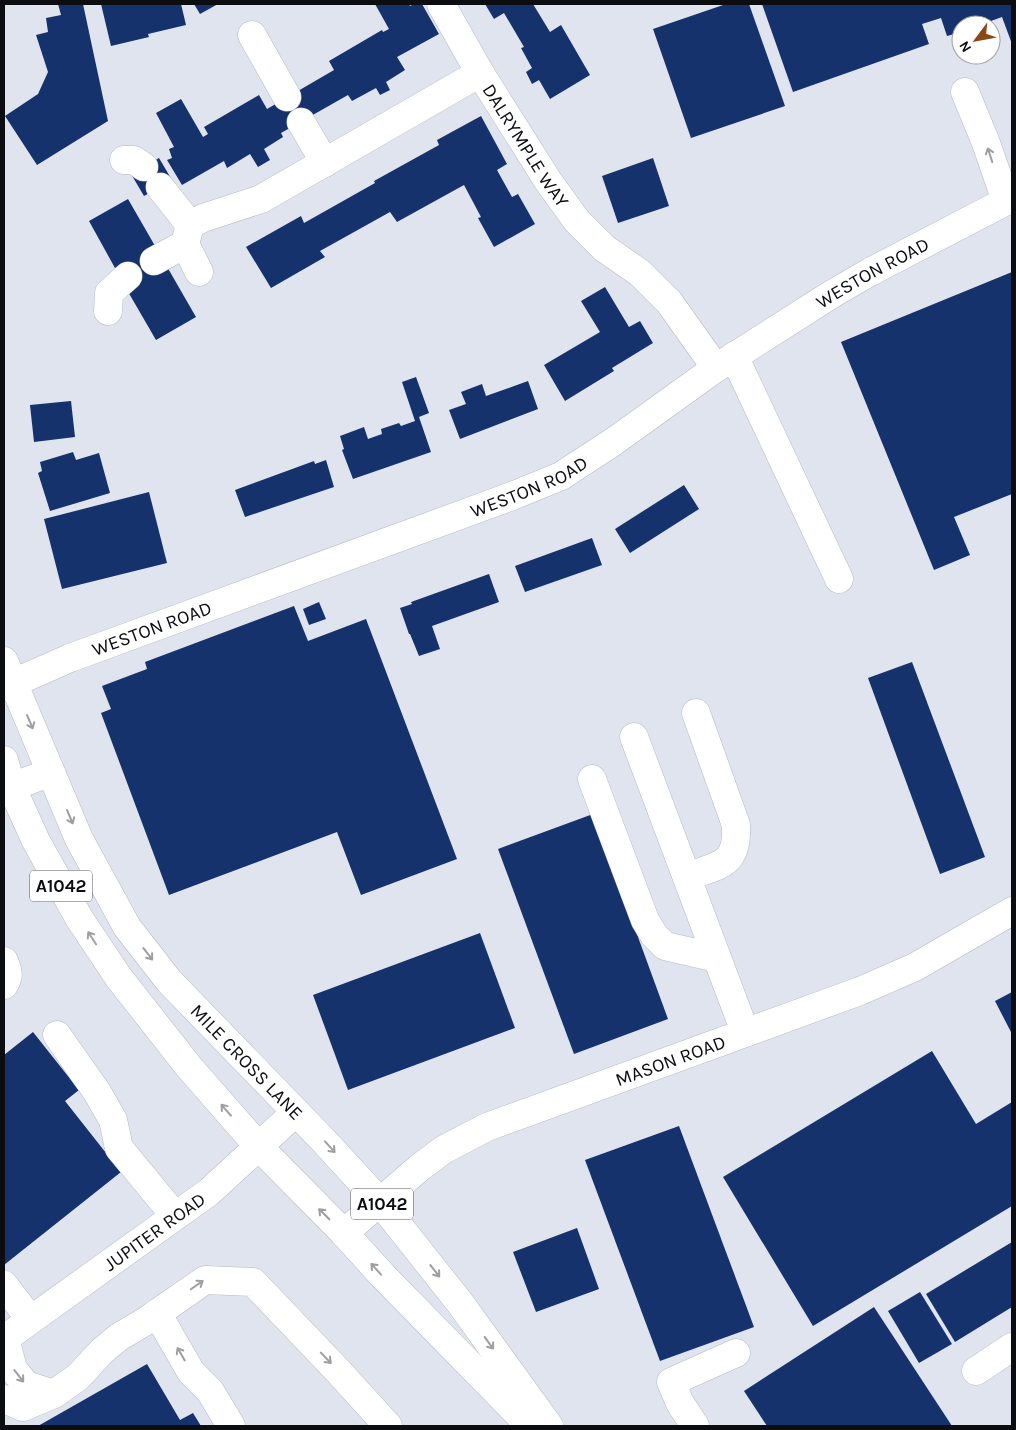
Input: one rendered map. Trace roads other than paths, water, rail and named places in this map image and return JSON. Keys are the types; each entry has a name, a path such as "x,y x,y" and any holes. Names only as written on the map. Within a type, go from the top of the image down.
{"main road":[{"path":"441,4 480,73"},
{"path":"252,35 287,97"},
{"name":"DALRYMPLE WAY","path":"154,262 187,235 203,218 261,199 480,73 538,165 577,221 604,248 640,273 725,362 838,579"},
{"path":"965,92 1009,200"},
{"path":"301,122 325,163"},
{"path":"148,176 187,235 199,272"},
{"name":"WESTON ROAD","path":"7,677 70,658 512,496 561,476 613,442 725,362 832,294 870,272 1009,200"},
{"path":"108,310 109,293 128,276"},
{"name":"MILE CROSS LANE","path":"7,677 51,772 79,839 127,927 169,981 380,1202 460,1304 549,1426"},
{"path":"687,877 727,861 733,852 736,840 736,826 696,713"},
{"path":"634,737 745,1032"},
{"name":"A1042","path":"4,760 8,789 75,910 119,978 189,1067 258,1146 530,1426"},
{"path":"8,789 51,772"},
{"path":"592,779 645,920 654,935 664,946 717,958"},
{"name":"MASON ROAD","path":"344,1233 419,1168 443,1150 487,1127 860,991 915,967 1012,911"},
{"path":"4,961 8,972 8,979 4,985"},
{"path":"57,1035 97,1092 113,1120 119,1148 175,1216"},
{"name":"JUPITER ROAD","path":"4,1338 209,1192 296,1112"},
{"path":"4,1399 23,1407 54,1394 78,1377 119,1336 205,1280 253,1282 388,1426"},
{"path":"4,1285 30,1319"},
{"path":"157,1313 191,1372 210,1391 231,1426"},
{"path":"4,1338 13,1369 26,1385 54,1394"},
{"path":"976,1371 1012,1347"},
{"path":"695,1426 680,1403 671,1382 736,1353"}]}
